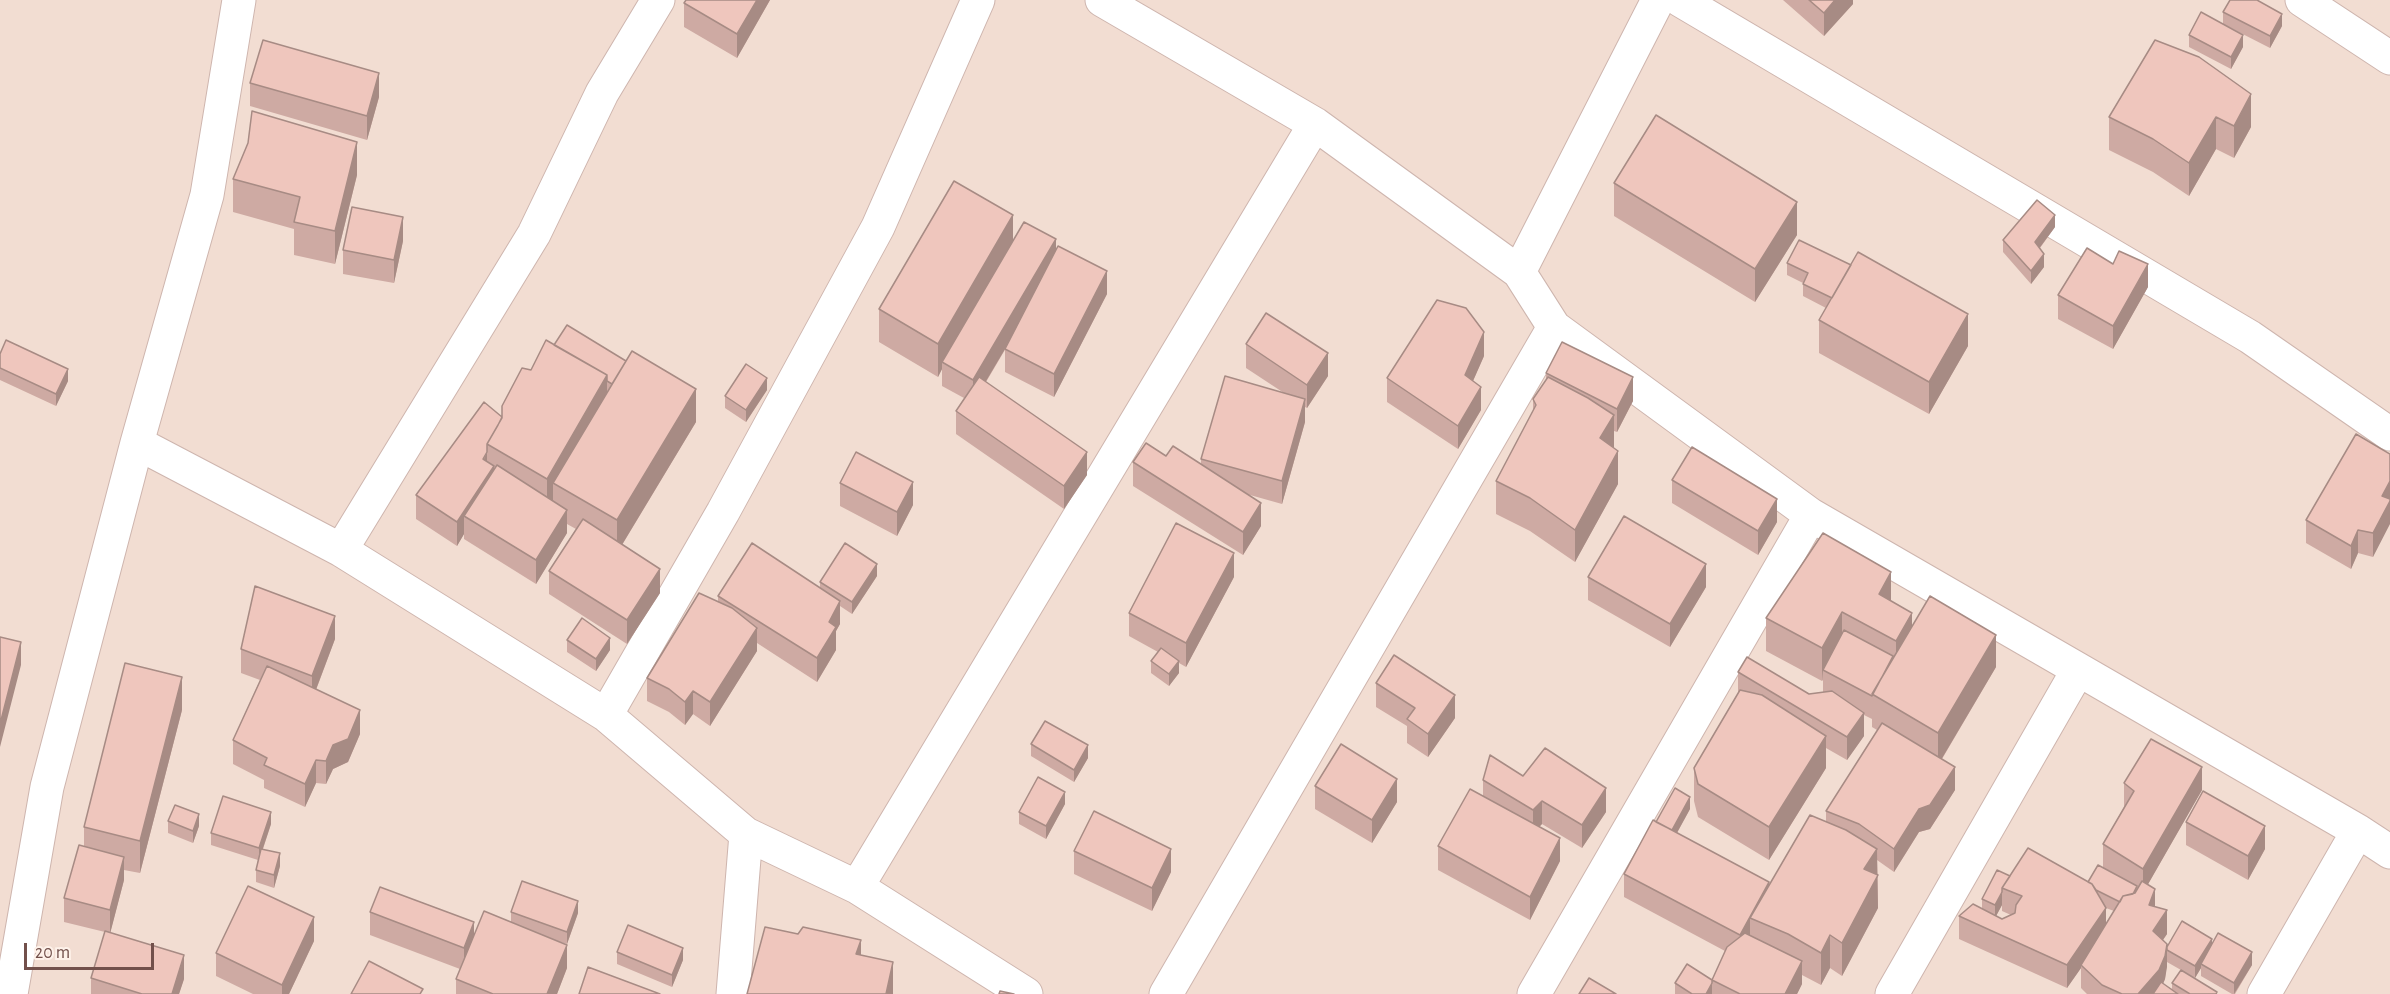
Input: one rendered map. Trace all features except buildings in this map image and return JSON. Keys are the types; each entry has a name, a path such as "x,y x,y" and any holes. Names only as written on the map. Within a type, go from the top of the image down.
{"street":[{"path":"11,994 47,787 137,443 207,195 239,0"},
{"path":"341,550 534,234 602,93 658,0"},
{"path":"606,715 723,512 878,227 978,0"},
{"path":"1102,0 1316,124 1520,272 1554,327 1810,515 2358,831 2390,852"},
{"path":"1520,272 1658,0"},
{"path":"1680,0 2250,337 2390,434"},
{"path":"2301,0 2390,58"},
{"path":"857,887 1316,124"},
{"path":"1166,994 1554,327"},
{"path":"137,443 341,550 606,715 746,834 857,887 1026,994"},
{"path":"1533,994 1810,515"},
{"path":"1892,994 2078,670"},
{"path":"2264,994 2358,831"},
{"path":"733,994 746,834"}],"shaded area":[{"path":"0,0 2390,0 2390,994 0,994"}]}
